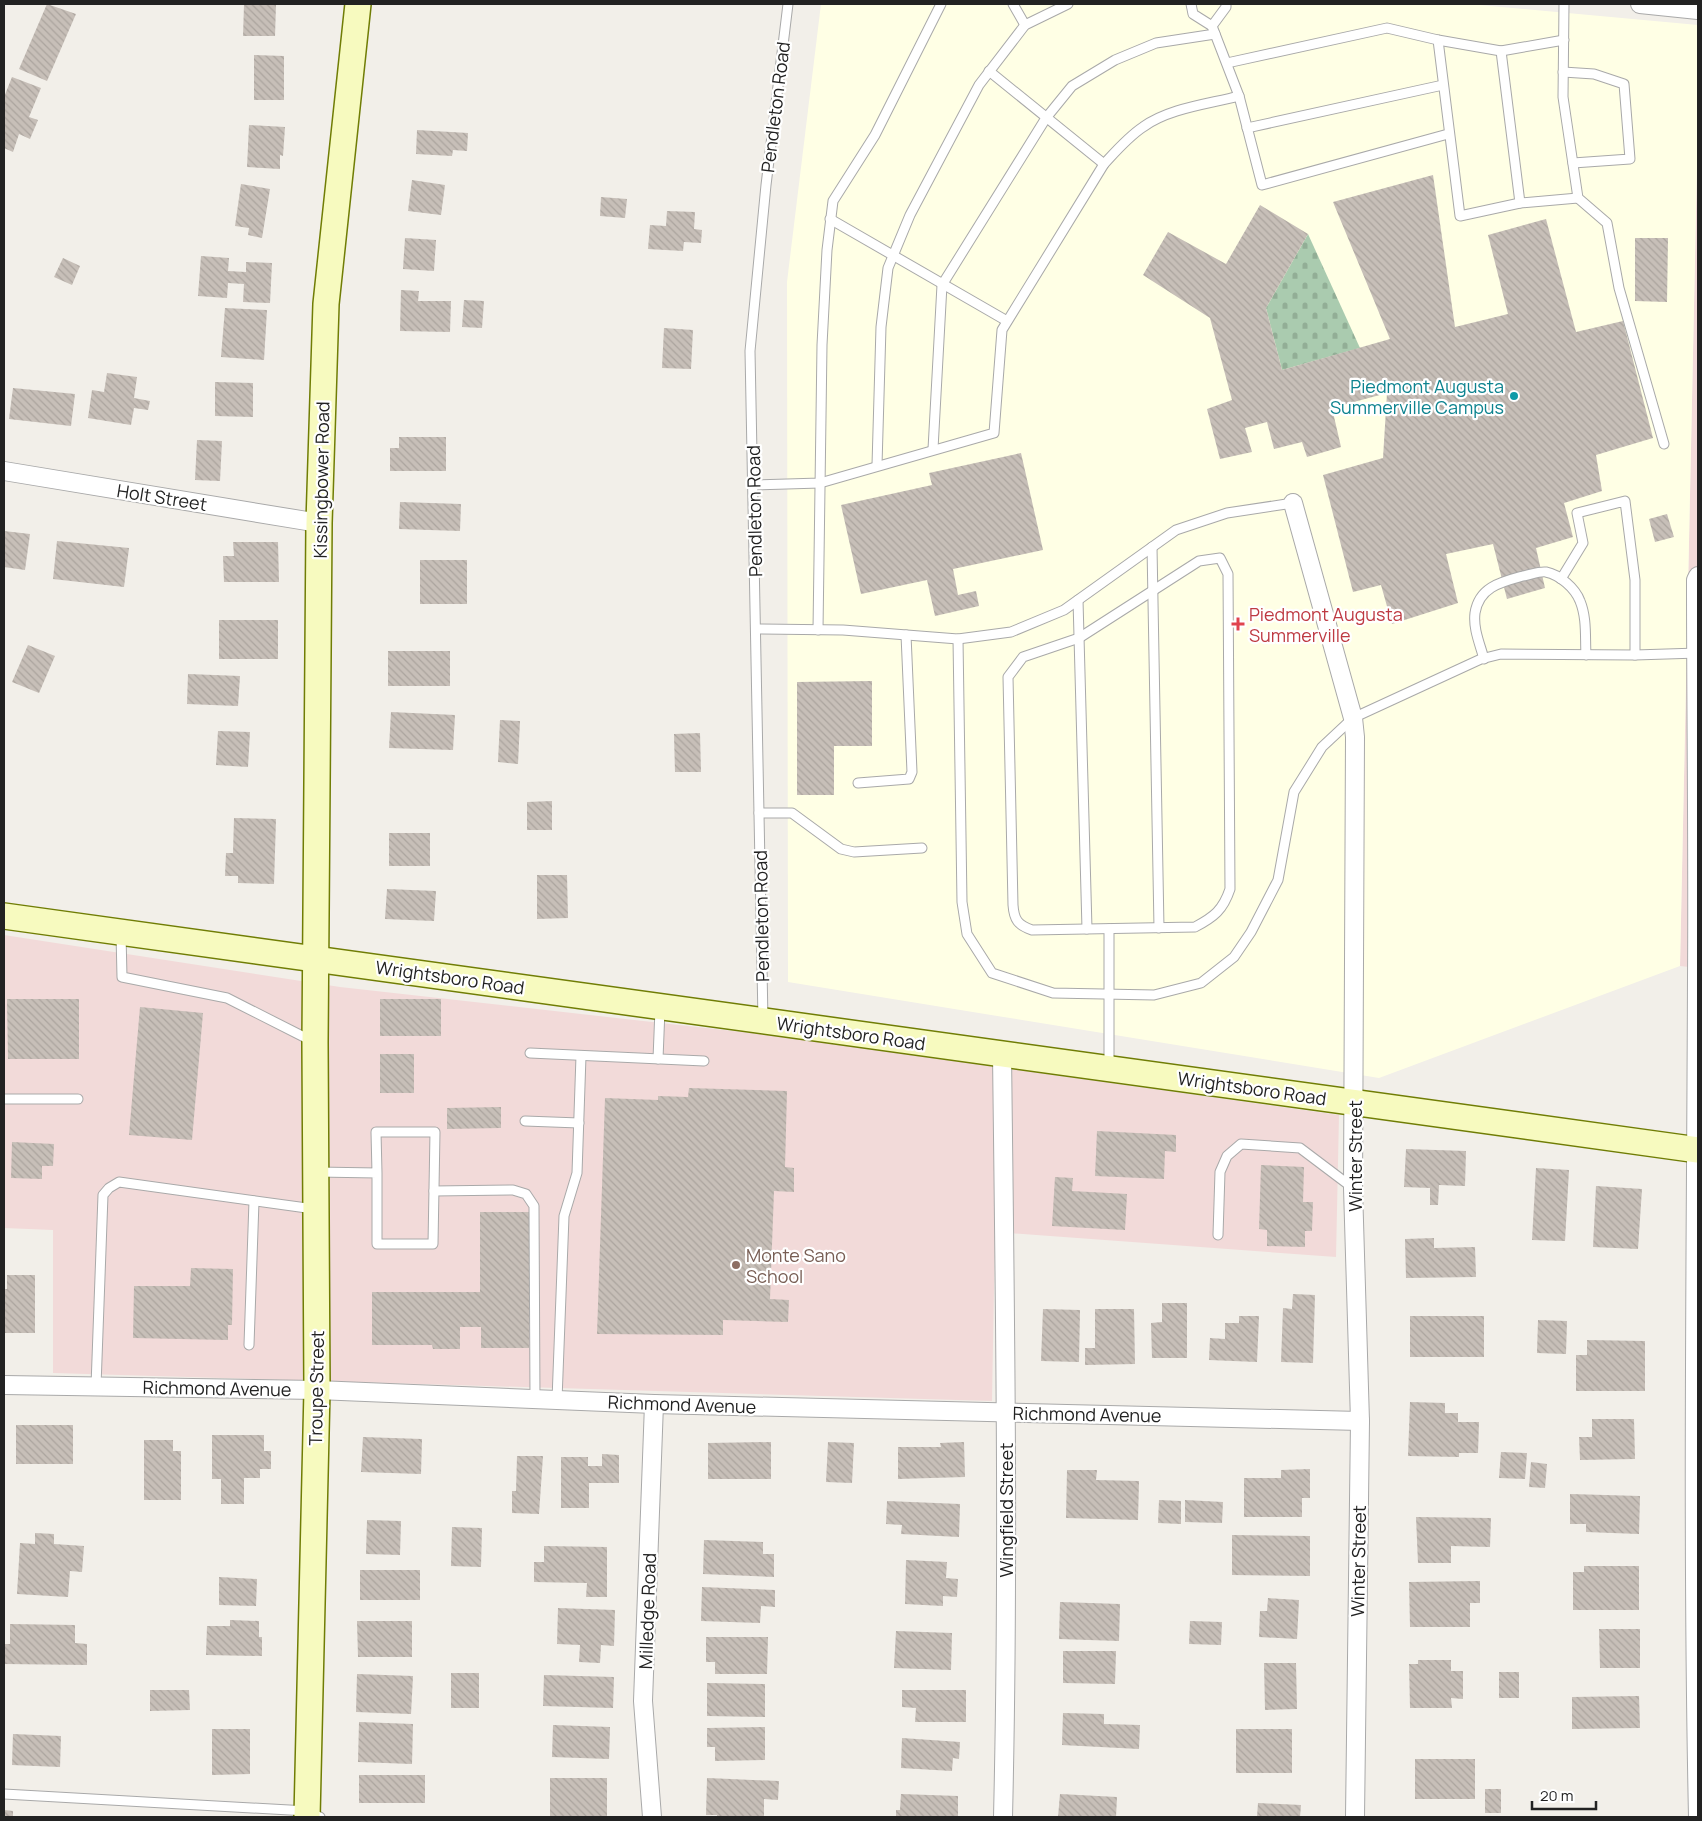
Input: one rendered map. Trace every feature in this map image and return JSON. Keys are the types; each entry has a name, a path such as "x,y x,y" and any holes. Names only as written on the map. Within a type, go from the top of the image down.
{"street":[{"name":"Kissingbower Road","path":"316,959 320,523 326,304 358,4"},
{"path":"1640,4 1698,10"},
{"name":"Holt Street","path":"4,471 320,523"},
{"name":"Winter Street","path":"1293,502 1353,718 1354,1188 1360,1421 1355,1817"},
{"path":"1698,576 1696,580 1698,973 1695,1682 1698,1817"},
{"name":"Wrightsboro Road","path":"4,916 1697,1150"},
{"name":"Troupe Street","path":"311,1815 317,1390 316,959"},
{"name":"Wingfield Street","path":"1002,1054 1006,1412 1006,1700 1003,1817"},
{"name":"Richmond Avenue","path":"4,1385 317,1390 654,1404 1360,1421"},
{"name":"Milledge Road","path":"652,1817 643,1701 654,1404"}],"lane":[{"name":"Pendleton Road","path":"763,1020 750,351 766,185 788,4"},
{"path":"818,630 822,345 830,219 833,201 875,135 942,4"},
{"path":"1013,4 1025,25"},
{"path":"876,465 881,327 888,268 910,215 979,85 989,71 1025,25 1068,4"},
{"path":"1191,4 1193,14 1214,30 1227,63 1239,96 1262,185 1448,134"},
{"path":"933,449 942,285 1046,118 1072,86 1115,60 1156,43 1214,30 1226,4"},
{"path":"1564,4 1563,97 1578,198 1607,223 1619,288 1664,444"},
{"path":"1227,63 1387,28 1438,40 1501,51 1564,40"},
{"path":"1438,40 1448,134 1460,216 1520,203 1578,198"},
{"path":"1501,51 1520,203"},
{"path":"989,71 1104,164"},
{"path":"1563,72 1594,74 1624,84 1630,159 1573,163"},
{"path":"1247,128 1443,85"},
{"path":"753,485 820,483 876,465 994,433 1002,330 1104,164 1124,143 1145,126 1173,113 1239,96"},
{"path":"830,219 1007,321"},
{"path":"1561,579 1583,543 1577,514 1625,501 1635,580 1635,655"},
{"path":"756,629 818,630 958,639 1011,632 1064,610 1176,530 1227,513 1293,502"},
{"path":"1152,547 1158,928"},
{"path":"1220,558 1228,574 1230,889 1225,904 1215,916 1195,926 1032,930 1020,926 1014,917 1008,677 1023,657 1079,638 1200,561 1220,558"},
{"path":"1484,659 1476,627 1475,613 1480,599 1488,588 1502,582 1541,572 1561,579 1571,587 1580,600 1585,619 1586,655"},
{"path":"1078,600 1087,929"},
{"path":"858,783 908,779 912,772 906,635"},
{"path":"958,639 962,902 968,934 992,973 1053,993 1110,995 1154,995 1201,983 1234,957 1251,932 1278,880 1294,792 1322,747 1353,718 1484,659 1501,654 1635,655 1697,652"},
{"path":"760,813 792,813 841,848 854,852 922,848"},
{"path":"1109,929 1110,1068"},
{"path":"121,932 122,977 227,998 315,1042"},
{"path":"658,1059 660,1006"},
{"path":"530,1053 704,1061"},
{"path":"557,1400 564,1216 577,1173 581,1056"},
{"path":"4,1098 78,1099"},
{"path":"525,1121 579,1123"},
{"path":"376,1132 435,1132 434,1244 377,1244 377,1173 376,1132"},
{"path":"1218,1235 1220,1172 1227,1156 1241,1144 1300,1148 1354,1188"},
{"path":"316,1172 377,1173"},
{"path":"96,1386 103,1195 109,1188 119,1182 316,1210"},
{"path":"434,1191 513,1190 526,1194 534,1206 535,1399"},
{"path":"249,1345 254,1201"},
{"path":"4,1794 311,1815"}],"shaded area":[{"name":"Piedmont Augusta Summerville","path":"821,4 1469,4 1698,25 1698,118 1680,966 1379,1078 788,982 787,282"},
{"path":"1698,118 1698,968 1680,966"},
{"path":"4,935 340,987 768,1035 1339,1115 1336,1257 995,1232 992,1401 53,1373 53,1230 4,1228"}],"green space":[{"path":"1308,234 1360,348 1282,370 1266,308"}],"building":[{"path":"47,4 76,14 47,81 19,69"},
{"path":"244,4 276,4 275,36 243,36"},
{"path":"254,55 284,56 284,100 254,100"},
{"path":"12,77 41,88 29,117 38,120 30,139 19,134 13,152 4,148 4,97"},
{"path":"249,125 285,127 283,156 280,155 280,169 247,167"},
{"path":"417,130 468,133 467,151 453,150 452,156 416,154"},
{"name":"Piedmont Augusta Summerville Campus","path":"1433,175 1455,327 1508,314 1488,235 1546,219 1576,332 1623,321 1653,438 1596,455 1602,491 1564,503 1573,537 1536,548 1545,588 1507,599 1493,544 1446,554 1458,603 1392,624 1381,585 1353,592 1323,475 1383,458 1387,393 1332,408 1341,447 1307,457 1302,442 1274,449 1267,422 1245,428 1252,452 1220,459 1207,409 1232,400 1210,318 1143,275 1168,232 1226,264 1260,205 1308,234 1266,308 1282,370 1390,339 1333,202"},
{"path":"412,180 445,185 441,215 408,211"},
{"path":"241,184 270,189 262,238 248,235 249,228 235,226"},
{"path":"601,197 627,199 625,218 600,216"},
{"path":"667,211 695,212 694,229 702,230 701,243 684,242 683,251 648,249 650,225 666,226"},
{"path":"405,238 436,240 434,271 403,269"},
{"path":"1635,238 1668,238 1667,302 1635,301"},
{"path":"201,256 229,258 228,271 246,272 246,262 272,263 270,303 243,302 244,284 228,283 227,298 198,296"},
{"path":"63,258 80,266 72,285 54,277"},
{"path":"401,290 419,291 418,301 451,301 450,332 400,331"},
{"path":"464,300 484,301 482,328 462,327"},
{"path":"225,308 267,310 264,360 221,357"},
{"path":"664,328 693,330 691,369 662,368"},
{"path":"107,373 137,377 134,398 150,401 148,410 134,408 131,425 88,418 92,390 104,392"},
{"path":"215,382 253,383 253,417 215,416"},
{"path":"13,388 75,394 71,426 9,419"},
{"path":"399,437 446,437 446,471 390,471 390,448 399,448"},
{"path":"197,440 222,441 220,481 195,480"},
{"path":"1021,453 1043,550 953,569 958,595 976,591 979,606 935,616 927,580 861,594 841,505 932,485 929,473"},
{"path":"400,502 461,504 460,531 399,529"},
{"path":"1667,514 1674,537 1655,542 1649,519"},
{"path":"4,531 30,534 25,570 4,567"},
{"path":"57,541 129,548 124,587 53,579"},
{"path":"233,542 278,542 279,582 224,582 223,556 234,556"},
{"path":"420,560 467,560 467,604 420,604"},
{"path":"219,620 278,620 278,659 219,659"},
{"path":"28,645 55,656 39,693 12,682"},
{"path":"388,651 450,651 450,686 388,686"},
{"path":"188,674 240,676 238,706 187,704"},
{"path":"872,681 872,746 834,746 834,795 797,795 797,682"},
{"path":"391,712 455,715 453,750 389,748"},
{"path":"500,720 520,721 518,764 498,762"},
{"path":"218,731 250,732 248,767 216,765"},
{"path":"700,733 701,772 675,772 674,734"},
{"path":"552,801 552,830 527,830 527,802"},
{"path":"234,818 276,819 274,884 238,883 238,876 225,876 226,853 233,853"},
{"path":"389,833 430,833 430,866 389,866"},
{"path":"537,875 567,875 568,918 537,919"},
{"path":"387,889 436,891 434,921 385,919"},
{"path":"7,999 79,999 79,1059 8,1059"},
{"path":"380,999 441,999 441,1036 380,1036"},
{"path":"140,1007 203,1013 192,1140 129,1135"},
{"path":"380,1054 414,1054 414,1093 380,1093"},
{"path":"689,1088 787,1091 785,1167 794,1168 794,1192 774,1191 770,1299 789,1300 788,1322 723,1320 723,1335 597,1334 605,1098 658,1100 658,1096 688,1097"},
{"path":"501,1107 501,1128 447,1129 447,1108"},
{"path":"1097,1131 1176,1135 1176,1152 1165,1151 1164,1179 1095,1176"},
{"path":"12,1142 54,1144 53,1166 42,1166 42,1179 11,1178"},
{"path":"1406,1149 1466,1151 1465,1186 1439,1185 1438,1205 1430,1205 1430,1188 1404,1187"},
{"path":"1261,1165 1304,1167 1303,1202 1313,1202 1312,1231 1305,1231 1305,1247 1267,1246 1267,1230 1259,1229"},
{"path":"1536,1168 1569,1170 1565,1241 1532,1240"},
{"path":"1055,1177 1073,1178 1072,1191 1127,1194 1125,1230 1052,1226"},
{"path":"1596,1186 1642,1189 1638,1249 1593,1247"},
{"path":"480,1212 529,1212 529,1348 481,1348 481,1327 460,1327 460,1349 433,1349 432,1345 372,1345 372,1292 480,1292"},
{"path":"1434,1238 1434,1248 1475,1247 1476,1277 1406,1278 1405,1239"},
{"path":"191,1268 233,1269 232,1325 228,1325 228,1340 133,1338 134,1286 190,1286"},
{"path":"7,1275 35,1275 35,1333 4,1333 4,1289 7,1289"},
{"path":"1293,1294 1315,1295 1313,1363 1281,1362 1283,1308 1292,1309"},
{"path":"1162,1303 1187,1303 1187,1358 1152,1358 1151,1323 1162,1322"},
{"path":"1043,1309 1080,1310 1079,1362 1041,1361"},
{"path":"1095,1309 1134,1309 1135,1364 1085,1365 1085,1348 1095,1348"},
{"path":"1239,1316 1259,1316 1257,1362 1209,1360 1210,1338 1225,1339 1225,1323 1239,1323"},
{"path":"1410,1316 1484,1316 1484,1357 1410,1357"},
{"path":"1538,1320 1567,1321 1566,1354 1537,1353"},
{"path":"1587,1340 1645,1341 1645,1391 1576,1391 1576,1355 1587,1355"},
{"path":"1410,1402 1445,1403 1445,1413 1458,1413 1458,1422 1479,1422 1478,1453 1459,1453 1459,1457 1408,1456"},
{"path":"1592,1419 1634,1419 1635,1459 1580,1460 1579,1437 1592,1437"},
{"path":"16,1425 73,1425 73,1464 16,1464"},
{"path":"212,1435 264,1435 264,1451 271,1451 271,1469 260,1469 260,1478 244,1478 244,1504 221,1504 221,1479 212,1479"},
{"path":"363,1437 422,1439 421,1474 361,1472"},
{"path":"144,1440 173,1440 173,1451 181,1451 181,1500 144,1500"},
{"path":"771,1442 771,1479 708,1479 708,1443"},
{"path":"828,1442 854,1443 852,1483 826,1482"},
{"path":"964,1442 965,1477 898,1479 898,1447 941,1447 940,1443"},
{"path":"1501,1452 1527,1453 1525,1479 1499,1478"},
{"path":"602,1454 619,1455 619,1483 589,1483 589,1508 561,1508 561,1457 588,1457 588,1466 602,1466"},
{"path":"517,1456 543,1456 539,1514 512,1513 512,1491 516,1491"},
{"path":"1531,1462 1547,1464 1545,1488 1529,1487"},
{"path":"1310,1469 1310,1498 1302,1498 1302,1517 1244,1517 1244,1478 1281,1478 1281,1470"},
{"path":"1067,1470 1097,1470 1096,1480 1139,1481 1138,1520 1066,1518"},
{"path":"1570,1494 1640,1496 1639,1534 1586,1532 1586,1524 1570,1524"},
{"path":"1159,1500 1181,1501 1181,1524 1158,1523"},
{"path":"1185,1500 1223,1502 1222,1523 1185,1522"},
{"path":"887,1501 960,1504 959,1537 901,1534 902,1525 886,1524"},
{"path":"1416,1517 1491,1518 1490,1547 1451,1546 1451,1563 1418,1563"},
{"path":"367,1520 401,1521 400,1555 366,1554"},
{"path":"452,1527 482,1528 481,1567 451,1566"},
{"path":"35,1533 54,1534 54,1544 84,1546 82,1572 70,1571 68,1597 17,1594 20,1543 35,1544"},
{"path":"1232,1535 1310,1536 1310,1576 1232,1575"},
{"path":"704,1540 763,1542 763,1554 774,1554 774,1577 703,1574"},
{"path":"544,1546 607,1547 607,1597 586,1597 587,1583 534,1582 534,1562 544,1562"},
{"path":"906,1560 947,1562 946,1578 958,1579 957,1597 943,1596 943,1606 905,1604"},
{"path":"1584,1566 1639,1566 1639,1610 1573,1610 1573,1572 1584,1572"},
{"path":"360,1570 420,1570 420,1600 360,1600"},
{"path":"219,1577 257,1579 256,1606 219,1605"},
{"path":"1480,1581 1480,1603 1470,1603 1470,1627 1410,1627 1409,1582"},
{"path":"702,1587 775,1590 775,1607 761,1606 760,1623 701,1621"},
{"path":"1268,1598 1299,1600 1297,1639 1259,1637 1260,1611 1267,1611"},
{"path":"1060,1602 1120,1604 1119,1641 1059,1639"},
{"path":"558,1608 615,1610 614,1646 601,1645 600,1663 579,1662 580,1645 557,1644"},
{"path":"230,1620 259,1621 259,1637 262,1637 262,1656 206,1655 207,1626 230,1626"},
{"path":"357,1621 412,1621 412,1657 358,1657"},
{"path":"1190,1621 1222,1622 1221,1645 1189,1644"},
{"path":"10,1624 75,1625 75,1643 87,1644 87,1665 4,1664 4,1644 10,1644"},
{"path":"1599,1629 1640,1629 1640,1668 1600,1668"},
{"path":"896,1631 952,1633 951,1670 894,1668"},
{"path":"706,1637 768,1637 767,1674 715,1674 715,1662 706,1662"},
{"path":"1063,1651 1116,1651 1115,1684 1063,1683"},
{"path":"1418,1660 1451,1660 1451,1671 1463,1671 1463,1699 1451,1698 1452,1708 1410,1708 1409,1664 1418,1664"},
{"path":"1264,1663 1296,1663 1297,1709 1265,1710"},
{"path":"1499,1672 1519,1672 1519,1698 1499,1698"},
{"path":"451,1673 479,1673 479,1708 451,1708"},
{"path":"357,1674 413,1676 411,1714 356,1712"},
{"path":"544,1675 614,1677 613,1708 543,1706"},
{"path":"707,1683 765,1684 765,1717 707,1716"},
{"path":"150,1690 189,1690 190,1710 150,1711"},
{"path":"902,1690 966,1690 966,1722 915,1722 916,1708 902,1707"},
{"path":"1639,1696 1640,1728 1572,1729 1572,1697"},
{"path":"1063,1713 1104,1714 1104,1724 1140,1725 1139,1749 1062,1745"},
{"path":"359,1722 413,1724 412,1764 358,1762"},
{"path":"553,1725 610,1727 609,1759 552,1757"},
{"path":"765,1727 765,1760 715,1761 715,1747 707,1747 707,1728"},
{"path":"212,1729 250,1729 250,1774 212,1775"},
{"path":"1236,1729 1292,1729 1292,1773 1236,1773"},
{"path":"13,1734 61,1736 60,1767 12,1765"},
{"path":"902,1738 960,1742 959,1759 953,1758 952,1771 901,1768"},
{"path":"1415,1759 1475,1759 1475,1799 1415,1799"},
{"path":"359,1775 425,1775 425,1803 359,1803"},
{"path":"550,1778 607,1778 607,1817 550,1817"},
{"path":"707,1778 779,1781 778,1800 764,1799 764,1816 717,1817 717,1815 706,1815"},
{"path":"1485,1789 1501,1789 1501,1813 1485,1813"},
{"path":"901,1794 958,1796 958,1817 896,1817 896,1810 900,1810"},
{"path":"1060,1794 1117,1797 1116,1817 1058,1817"},
{"path":"1258,1803 1301,1805 1300,1817 1257,1817"},
{"path":"4,1810 13,1811 13,1817 4,1817"}],"place":[{"name":"Piedmont Augusta Summerville Campus","path":"1514,396"},
{"name":"Piedmont Augusta Summerville","path":"1238,624"},
{"name":"Monte Sano School","path":"736,1265"}]}
